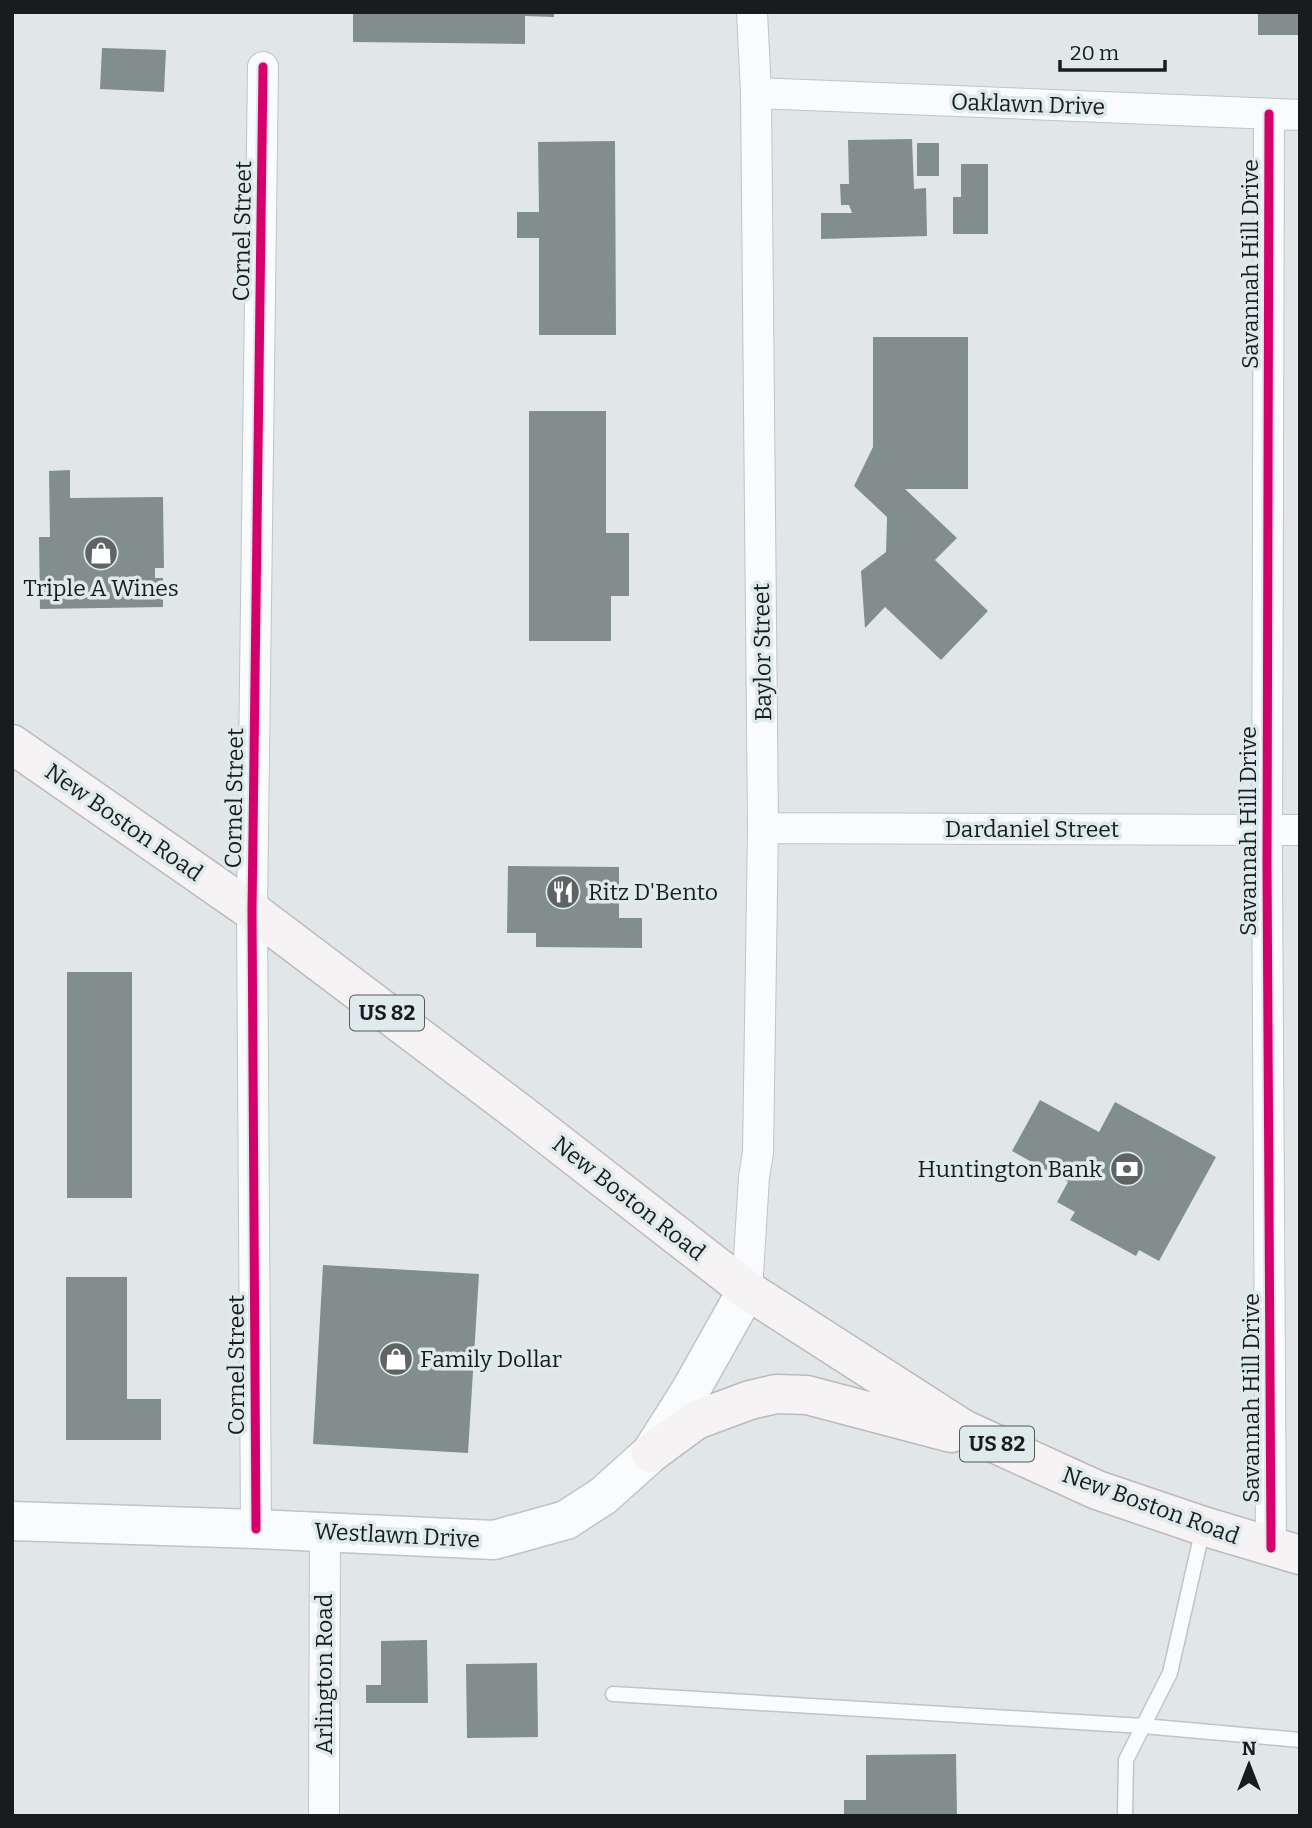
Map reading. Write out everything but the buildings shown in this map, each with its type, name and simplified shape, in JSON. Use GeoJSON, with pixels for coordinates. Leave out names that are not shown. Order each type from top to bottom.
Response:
{"type":"FeatureCollection","features":[{"type":"Feature","properties":{"kind":"main road","name":"New Boston Road"},"geometry":{"type":"LineString","coordinates":[[12,744],[252,911],[522,1115],[747,1290],[963,1429],[1097,1490],[1285,1551]]}},
{"type":"Feature","properties":{"kind":"main road","name":"Westlawn Drive"},"geometry":{"type":"LineString","coordinates":[[12,1521],[256,1528],[494,1540],[566,1520],[603,1496],[651,1453],[689,1393],[747,1290]]}},
{"type":"Feature","properties":{"kind":"main road"},"geometry":{"type":"LineString","coordinates":[[651,1453],[696,1420],[750,1400],[776,1394],[807,1395],[997,1444]]}},
{"type":"Feature","properties":{"kind":"street","name":"Baylor Street"},"geometry":{"type":"LineString","coordinates":[[747,1290],[758,1152],[763,828],[757,93],[752,12]]}},
{"type":"Feature","properties":{"kind":"street","name":"Cornel Street"},"geometry":{"type":"LineString","coordinates":[[256,1528],[252,911],[263,67]]}},
{"type":"Feature","properties":{"kind":"street","name":"Oaklawn Drive"},"geometry":{"type":"LineString","coordinates":[[757,93],[1300,115]]}},
{"type":"Feature","properties":{"kind":"street","name":"Savannah Hill Drive"},"geometry":{"type":"LineString","coordinates":[[1269,114],[1267,830],[1285,1551]]}},
{"type":"Feature","properties":{"kind":"street","name":"Dardaniel Street"},"geometry":{"type":"LineString","coordinates":[[763,828],[1300,830]]}},
{"type":"Feature","properties":{"kind":"street","name":"Arlington Road"},"geometry":{"type":"LineString","coordinates":[[324,1816],[325,1532]]}},
{"type":"Feature","properties":{"kind":"lane"},"geometry":{"type":"LineString","coordinates":[[1125,1816],[1126,1760],[1170,1673],[1203,1526]]}},
{"type":"Feature","properties":{"kind":"lane"},"geometry":{"type":"LineString","coordinates":[[613,1694],[1143,1726],[1300,1740]]}},
{"type":"Feature","properties":{"kind":"cycle path"},"geometry":{"type":"LineString","coordinates":[[256,1529],[252,911],[263,67]]}},
{"type":"Feature","properties":{"kind":"cycle path"},"geometry":{"type":"LineString","coordinates":[[1269,114],[1267,865],[1271,1548]]}},
{"type":"Feature","properties":{"kind":"place","name":"Triple A Wines"},"geometry":{"type":"Point","coordinates":[101,553]}},
{"type":"Feature","properties":{"kind":"place","name":"Ritz D'Bento"},"geometry":{"type":"Point","coordinates":[563,892]}},
{"type":"Feature","properties":{"kind":"place","name":"Huntington Bank"},"geometry":{"type":"Point","coordinates":[1127,1169]}},
{"type":"Feature","properties":{"kind":"place","name":"Family Dollar"},"geometry":{"type":"Point","coordinates":[396,1359]}}]}
